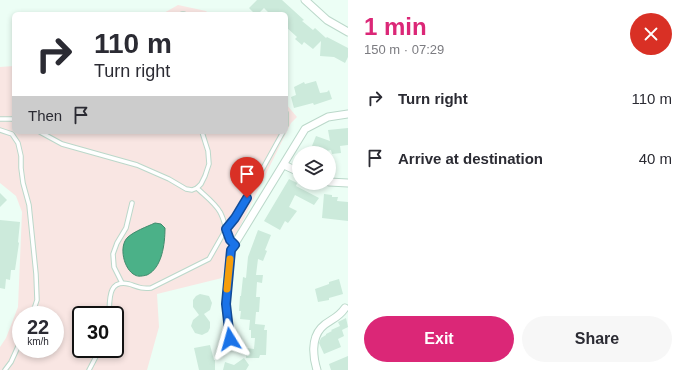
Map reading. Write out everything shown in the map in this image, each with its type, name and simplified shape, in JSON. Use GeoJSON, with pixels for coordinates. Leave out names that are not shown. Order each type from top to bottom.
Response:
{"type":"FeatureCollection","features":[{"type":"Feature","properties":{"kind":"street"},"geometry":{"type":"LineString","coordinates":[[305,0],[327,20],[348,32]]}},
{"type":"Feature","properties":{"kind":"street"},"geometry":{"type":"LineString","coordinates":[[230,339],[226,304],[231,250],[305,130],[328,117],[348,114]]}},
{"type":"Feature","properties":{"kind":"street"},"geometry":{"type":"LineString","coordinates":[[284,165],[292,169]]}},
{"type":"Feature","properties":{"kind":"street"},"geometry":{"type":"LineString","coordinates":[[336,182],[348,183]]}},
{"type":"Feature","properties":{"kind":"street"},"geometry":{"type":"LineString","coordinates":[[317,370],[314,360],[314,350],[320,328],[335,319],[345,308]]}},
{"type":"Feature","properties":{"kind":"lane"},"geometry":{"type":"LineString","coordinates":[[0,119],[12,119]]}},
{"type":"Feature","properties":{"kind":"lane"},"geometry":{"type":"LineString","coordinates":[[0,130],[12,134],[18,143],[21,156],[23,183],[29,205],[36,274],[37,300],[35,306]]}},
{"type":"Feature","properties":{"kind":"lane"},"geometry":{"type":"LineString","coordinates":[[44,134],[62,144],[137,165],[169,178],[186,189],[192,190],[197,188],[205,176],[209,164],[208,151],[203,134]]}},
{"type":"Feature","properties":{"kind":"lane"},"geometry":{"type":"LineString","coordinates":[[110,306],[112,290],[115,285],[122,283],[140,289],[151,288],[209,259],[226,229],[241,208],[282,134]]}},
{"type":"Feature","properties":{"kind":"lane"},"geometry":{"type":"LineString","coordinates":[[197,188],[219,210],[225,222],[230,240],[235,245]]}},
{"type":"Feature","properties":{"kind":"lane"},"geometry":{"type":"LineString","coordinates":[[122,283],[114,267],[113,254],[117,243],[126,228],[132,203]]}},
{"type":"Feature","properties":{"kind":"lane"},"geometry":{"type":"LineString","coordinates":[[5,370],[13,358]]}},
{"type":"Feature","properties":{"kind":"lane"},"geometry":{"type":"LineString","coordinates":[[89,370],[95,358]]}},
{"type":"Feature","properties":{"kind":"shaded area"},"geometry":{"type":"Polygon","coordinates":[[[178,5],[207,12],[166,12],[178,5]]]}},
{"type":"Feature","properties":{"kind":"shaded area"},"geometry":{"type":"Polygon","coordinates":[[[12,66],[12,134],[286,134],[230,247],[222,278],[157,294],[159,327],[147,370],[0,370],[0,347],[6,338],[12,322],[12,358],[64,358],[64,306],[18,306],[22,212],[16,196],[0,183],[0,67],[12,66]]]}},
{"type":"Feature","properties":{"kind":"shaded area"},"geometry":{"type":"Polygon","coordinates":[[[288,106],[297,117],[291,123],[288,129],[288,106]]]}},
{"type":"Feature","properties":{"kind":"shaded area"},"geometry":{"type":"Polygon","coordinates":[[[155,223],[161,224],[165,228],[162,255],[152,272],[147,275],[136,276],[131,272],[125,263],[123,246],[128,237],[155,223]]]}},
{"type":"Feature","properties":{"kind":"building"},"geometry":{"type":"Polygon","coordinates":[[[257,0],[282,0],[313,30],[315,28],[326,38],[327,37],[348,48],[348,57],[345,63],[334,57],[320,56],[321,41],[313,49],[304,42],[302,45],[295,39],[297,37],[288,29],[288,12],[268,12],[264,8],[260,12],[253,12],[249,8],[257,0]]]}},
{"type":"Feature","properties":{"kind":"building"},"geometry":{"type":"Polygon","coordinates":[[[316,81],[320,93],[327,92],[329,90],[332,99],[314,105],[313,103],[294,108],[291,97],[296,95],[294,87],[304,82],[305,84],[316,81]]]}},
{"type":"Feature","properties":{"kind":"building"},"geometry":{"type":"Polygon","coordinates":[[[348,128],[348,145],[340,146],[341,153],[336,154],[336,146],[312,146],[316,136],[330,141],[328,130],[348,128]]]}},
{"type":"Feature","properties":{"kind":"building"},"geometry":{"type":"Polygon","coordinates":[[[289,179],[292,180],[292,190],[304,190],[319,198],[314,205],[295,195],[289,207],[297,211],[288,223],[285,221],[280,230],[264,221],[289,179]]]}},
{"type":"Feature","properties":{"kind":"building"},"geometry":{"type":"Polygon","coordinates":[[[0,193],[7,200],[0,207],[0,193]]]}},
{"type":"Feature","properties":{"kind":"building"},"geometry":{"type":"Polygon","coordinates":[[[324,194],[332,195],[332,197],[338,197],[337,201],[348,202],[348,221],[322,218],[324,194]]]}},
{"type":"Feature","properties":{"kind":"building"},"geometry":{"type":"Polygon","coordinates":[[[0,220],[20,222],[15,270],[11,270],[10,280],[6,279],[5,289],[0,288],[0,220]]]}},
{"type":"Feature","properties":{"kind":"building"},"geometry":{"type":"Polygon","coordinates":[[[258,230],[271,235],[265,250],[267,251],[263,261],[258,259],[256,275],[263,275],[262,283],[257,282],[256,297],[260,297],[259,312],[256,312],[255,324],[265,325],[264,330],[267,330],[266,355],[260,355],[259,358],[246,358],[246,348],[254,349],[255,338],[251,338],[251,330],[249,330],[250,320],[240,319],[240,296],[243,277],[246,278],[248,257],[258,230]]]}},
{"type":"Feature","properties":{"kind":"building"},"geometry":{"type":"Polygon","coordinates":[[[339,279],[343,294],[329,298],[329,300],[318,302],[315,289],[339,279]]]}},
{"type":"Feature","properties":{"kind":"building"},"geometry":{"type":"Polygon","coordinates":[[[200,294],[209,296],[212,303],[210,310],[204,314],[210,322],[210,328],[208,332],[202,335],[195,333],[191,326],[193,320],[199,315],[193,307],[193,300],[200,294]]]}},
{"type":"Feature","properties":{"kind":"building"},"geometry":{"type":"Polygon","coordinates":[[[346,318],[348,327],[342,330],[344,336],[338,339],[341,347],[324,354],[319,343],[321,338],[332,331],[331,330],[340,326],[338,322],[346,318]]]}},
{"type":"Feature","properties":{"kind":"building"},"geometry":{"type":"Polygon","coordinates":[[[210,345],[215,360],[215,370],[199,370],[194,348],[210,345]]]}},
{"type":"Feature","properties":{"kind":"building"},"geometry":{"type":"Polygon","coordinates":[[[348,356],[348,370],[331,370],[329,364],[348,356]]]}},
{"type":"Feature","properties":{"kind":"building"},"geometry":{"type":"Polygon","coordinates":[[[244,358],[249,365],[246,370],[223,370],[225,362],[234,365],[244,358]]]}},
{"type":"Feature","properties":{"kind":"slow traffic"},"geometry":{"type":"LineString","coordinates":[[227,289],[230,259]]}},
{"type":"Feature","properties":{"kind":"route"},"geometry":{"type":"LineString","coordinates":[[230,339],[226,304],[231,250],[235,245],[230,240],[226,229],[235,218],[247,198]]}}]}
